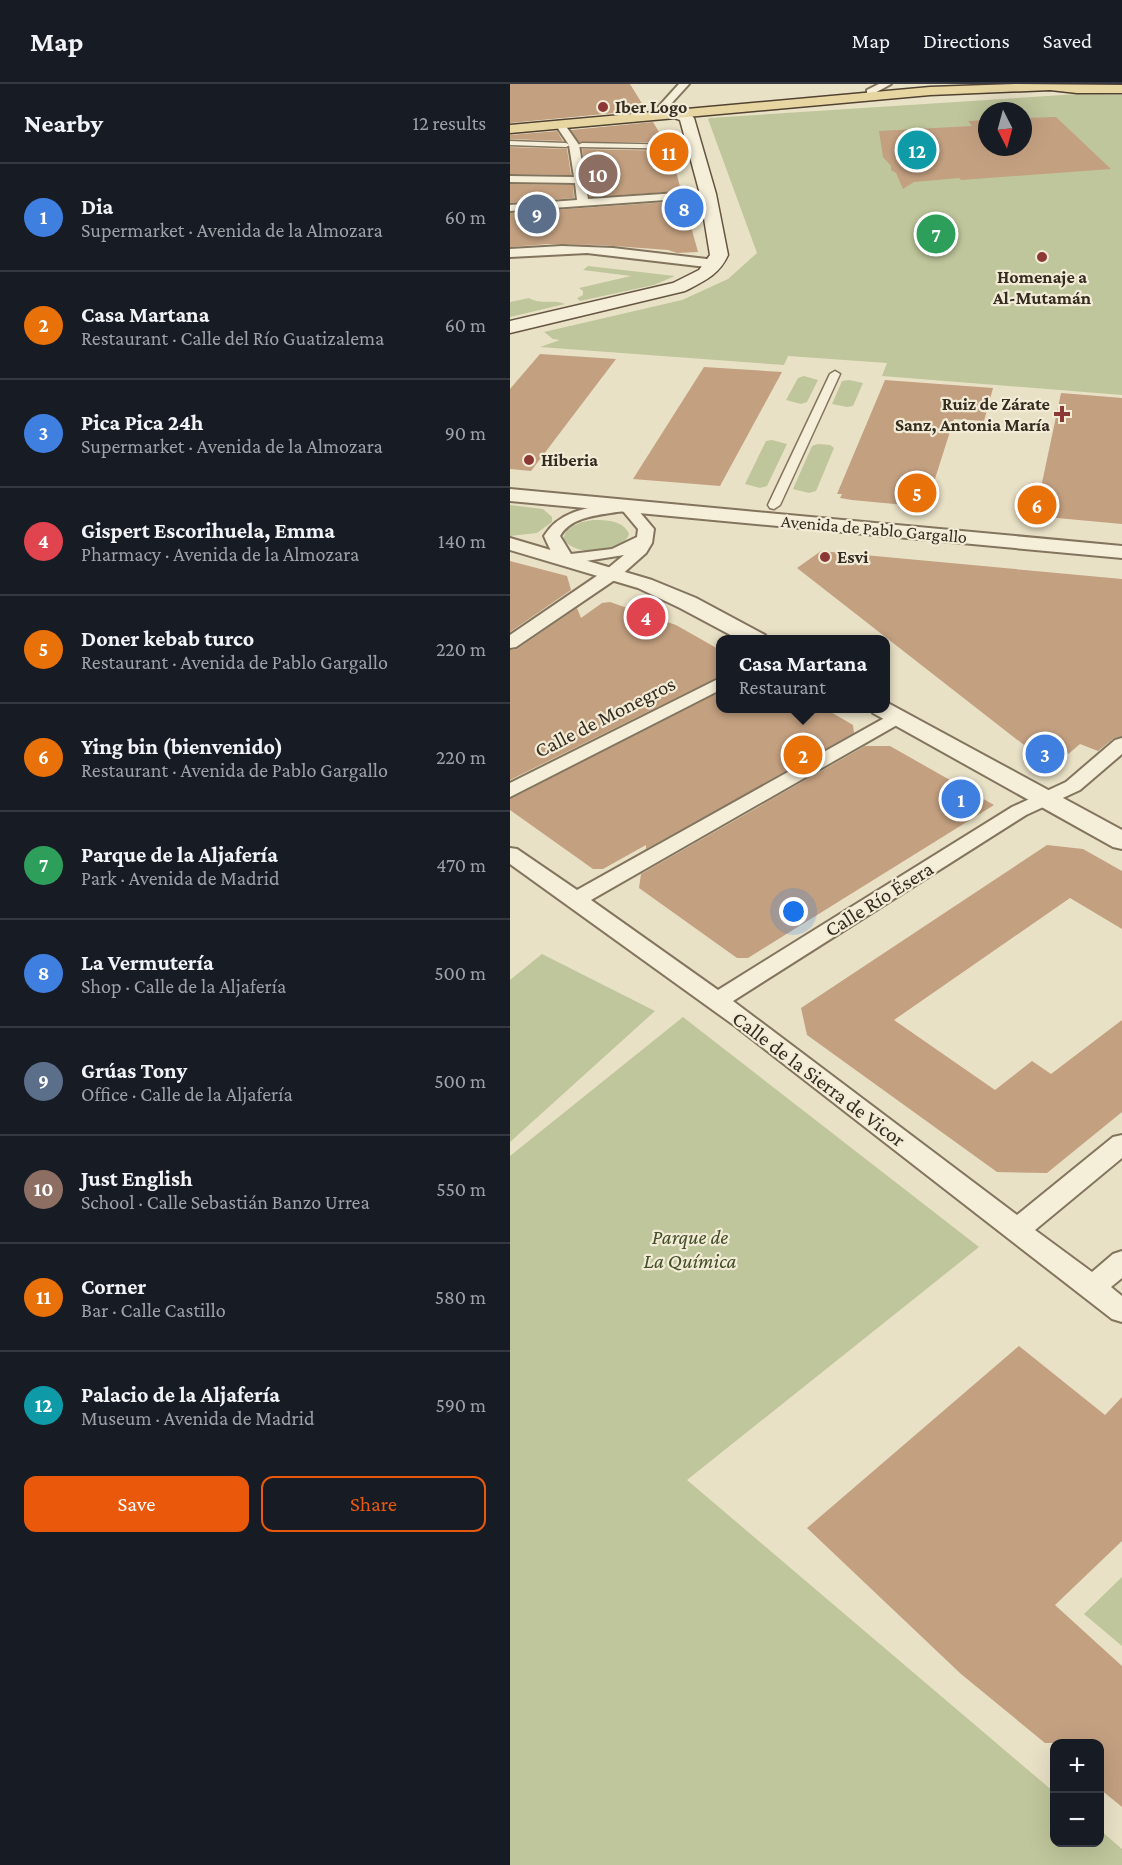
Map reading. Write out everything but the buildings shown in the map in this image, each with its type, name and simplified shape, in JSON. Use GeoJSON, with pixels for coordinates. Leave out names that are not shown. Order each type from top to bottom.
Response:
{"type":"FeatureCollection","features":[{"type":"Feature","properties":{"kind":"main road"},"geometry":{"type":"LineString","coordinates":[[510,122],[870,92],[938,84]]}},
{"type":"Feature","properties":{"kind":"main road"},"geometry":{"type":"LineString","coordinates":[[1030,84],[1046,87]]}},
{"type":"Feature","properties":{"kind":"main road"},"geometry":{"type":"LineString","coordinates":[[510,129],[940,91],[1046,87],[1120,89]]}},
{"type":"Feature","properties":{"kind":"main road"},"geometry":{"type":"LineString","coordinates":[[510,327],[673,289],[697,279],[716,264],[718,250],[708,194],[687,118],[682,114],[664,110]]}},
{"type":"Feature","properties":{"kind":"street"},"geometry":{"type":"LineString","coordinates":[[664,110],[684,84]]}},
{"type":"Feature","properties":{"kind":"street"},"geometry":{"type":"LineString","coordinates":[[870,92],[885,84]]}},
{"type":"Feature","properties":{"kind":"street"},"geometry":{"type":"LineString","coordinates":[[560,124],[574,145],[583,203]]}},
{"type":"Feature","properties":{"kind":"street"},"geometry":{"type":"LineString","coordinates":[[510,143],[566,145]]}},
{"type":"Feature","properties":{"kind":"street"},"geometry":{"type":"LineString","coordinates":[[582,145],[694,147]]}},
{"type":"Feature","properties":{"kind":"street"},"geometry":{"type":"LineString","coordinates":[[510,179],[579,180]]}},
{"type":"Feature","properties":{"kind":"street"},"geometry":{"type":"LineString","coordinates":[[510,208],[708,194]]}},
{"type":"Feature","properties":{"kind":"street"},"geometry":{"type":"LineString","coordinates":[[510,253],[552,248],[590,249],[716,264]]}},
{"type":"Feature","properties":{"kind":"street"},"geometry":{"type":"LineString","coordinates":[[774,505],[835,374]]}},
{"type":"Feature","properties":{"kind":"street","name":"Avenida de Pablo Gargallo"},"geometry":{"type":"LineString","coordinates":[[510,495],[1122,552]]}},
{"type":"Feature","properties":{"kind":"street"},"geometry":{"type":"LineString","coordinates":[[510,643],[613,573],[636,554],[645,539],[645,525],[627,506],[572,518],[558,526],[552,536],[553,541],[567,559]]}},
{"type":"Feature","properties":{"kind":"street"},"geometry":{"type":"LineString","coordinates":[[567,559],[616,553],[645,539]]}},
{"type":"Feature","properties":{"kind":"street"},"geometry":{"type":"LineString","coordinates":[[510,544],[613,573],[687,603],[749,635]]}},
{"type":"Feature","properties":{"kind":"street","name":"Calle de Monegros"},"geometry":{"type":"LineString","coordinates":[[510,791],[716,685]]}},
{"type":"Feature","properties":{"kind":"street"},"geometry":{"type":"LineString","coordinates":[[577,899],[889,713],[1122,841]]}},
{"type":"Feature","properties":{"kind":"street","name":"Calle Río Ésera"},"geometry":{"type":"LineString","coordinates":[[717,1001],[1009,817],[1044,798],[1073,786],[1122,744]]}},
{"type":"Feature","properties":{"kind":"street","name":"Calle de la Sierra de Vicor"},"geometry":{"type":"LineString","coordinates":[[510,854],[577,899],[717,1001],[1122,1311]]}},
{"type":"Feature","properties":{"kind":"street"},"geometry":{"type":"LineString","coordinates":[[1017,1230],[1122,1144]]}},
{"type":"Feature","properties":{"kind":"street"},"geometry":{"type":"LineString","coordinates":[[1092,1288],[1122,1262]]}},
{"type":"Feature","properties":{"kind":"green space"},"geometry":{"type":"Polygon","coordinates":[[[1078,94],[1122,95],[1122,395],[882,376],[887,363],[788,356],[784,365],[540,347],[560,340],[553,339],[544,332],[682,300],[728,279],[757,253],[708,119],[1078,94]]]}},
{"type":"Feature","properties":{"kind":"green space"},"geometry":{"type":"Polygon","coordinates":[[[588,266],[675,276],[654,285],[580,301],[577,298],[583,295],[583,291],[579,288],[631,276],[583,270],[588,266]]]}},
{"type":"Feature","properties":{"kind":"green space"},"geometry":{"type":"Polygon","coordinates":[[[529,298],[565,304],[510,317],[510,302],[529,298]]]}},
{"type":"Feature","properties":{"kind":"green space"},"geometry":{"type":"Polygon","coordinates":[[[804,376],[818,380],[807,402],[801,404],[786,400],[798,378],[804,376]]]}},
{"type":"Feature","properties":{"kind":"green space"},"geometry":{"type":"Polygon","coordinates":[[[842,381],[863,383],[853,406],[832,404],[842,381]]]}},
{"type":"Feature","properties":{"kind":"green space"},"geometry":{"type":"Polygon","coordinates":[[[772,440],[787,444],[767,486],[760,488],[745,484],[766,441],[772,440]]]}},
{"type":"Feature","properties":{"kind":"green space"},"geometry":{"type":"Polygon","coordinates":[[[830,445],[834,448],[816,491],[809,493],[793,489],[812,446],[830,445]]]}},
{"type":"Feature","properties":{"kind":"green space"},"geometry":{"type":"Polygon","coordinates":[[[510,505],[543,509],[552,517],[552,522],[537,533],[510,536],[510,505]]]}},
{"type":"Feature","properties":{"kind":"green space"},"geometry":{"type":"Polygon","coordinates":[[[593,520],[618,523],[629,534],[617,547],[598,552],[578,549],[563,539],[567,529],[593,520]]]}},
{"type":"Feature","properties":{"kind":"green space"},"geometry":{"type":"Polygon","coordinates":[[[542,954],[655,1011],[510,1142],[510,980],[542,954]]]}},
{"type":"Feature","properties":{"kind":"green space","name":"Parque de La Química"},"geometry":{"type":"Polygon","coordinates":[[[683,1017],[979,1247],[687,1480],[1050,1789],[1050,1847],[1104,1847],[1104,1833],[1122,1849],[1122,1865],[510,1865],[510,1156],[683,1017]]]}},
{"type":"Feature","properties":{"kind":"green space"},"geometry":{"type":"Polygon","coordinates":[[[1122,1577],[1122,1646],[1084,1614],[1122,1577]]]}},
{"type":"Feature","properties":{"kind":"place","name":"Iber Logo"},"geometry":{"type":"Point","coordinates":[603,107]}},
{"type":"Feature","properties":{"kind":"place","name":"Palacio de la Aljafería"},"geometry":{"type":"Point","coordinates":[917,150]}},
{"type":"Feature","properties":{"kind":"place","name":"Corner"},"geometry":{"type":"Point","coordinates":[669,152]}},
{"type":"Feature","properties":{"kind":"place","name":"Just English"},"geometry":{"type":"Point","coordinates":[598,174]}},
{"type":"Feature","properties":{"kind":"place","name":"La Vermutería"},"geometry":{"type":"Point","coordinates":[684,208]}},
{"type":"Feature","properties":{"kind":"place","name":"Grúas Tony"},"geometry":{"type":"Point","coordinates":[537,214]}},
{"type":"Feature","properties":{"kind":"place","name":"Parque de la Aljafería"},"geometry":{"type":"Point","coordinates":[936,234]}},
{"type":"Feature","properties":{"kind":"place","name":"Homenaje a Al-Mutamán"},"geometry":{"type":"Point","coordinates":[1042,257]}},
{"type":"Feature","properties":{"kind":"place","name":"Ruiz de Zárate Sanz, Antonia María"},"geometry":{"type":"Point","coordinates":[1062,414]}},
{"type":"Feature","properties":{"kind":"place","name":"Hiberia"},"geometry":{"type":"Point","coordinates":[529,460]}},
{"type":"Feature","properties":{"kind":"place","name":"Doner kebab turco"},"geometry":{"type":"Point","coordinates":[917,493]}},
{"type":"Feature","properties":{"kind":"place","name":"Ying bin (bienvenido)"},"geometry":{"type":"Point","coordinates":[1037,505]}},
{"type":"Feature","properties":{"kind":"place","name":"Esvi"},"geometry":{"type":"Point","coordinates":[825,557]}},
{"type":"Feature","properties":{"kind":"place","name":"Gispert Escorihuela, Emma"},"geometry":{"type":"Point","coordinates":[646,617]}},
{"type":"Feature","properties":{"kind":"place","name":"Pica Pica 24h"},"geometry":{"type":"Point","coordinates":[1045,754]}},
{"type":"Feature","properties":{"kind":"place","name":"Casa Martana"},"geometry":{"type":"Point","coordinates":[803,755]}},
{"type":"Feature","properties":{"kind":"place","name":"Dia"},"geometry":{"type":"Point","coordinates":[961,799]}}]}
